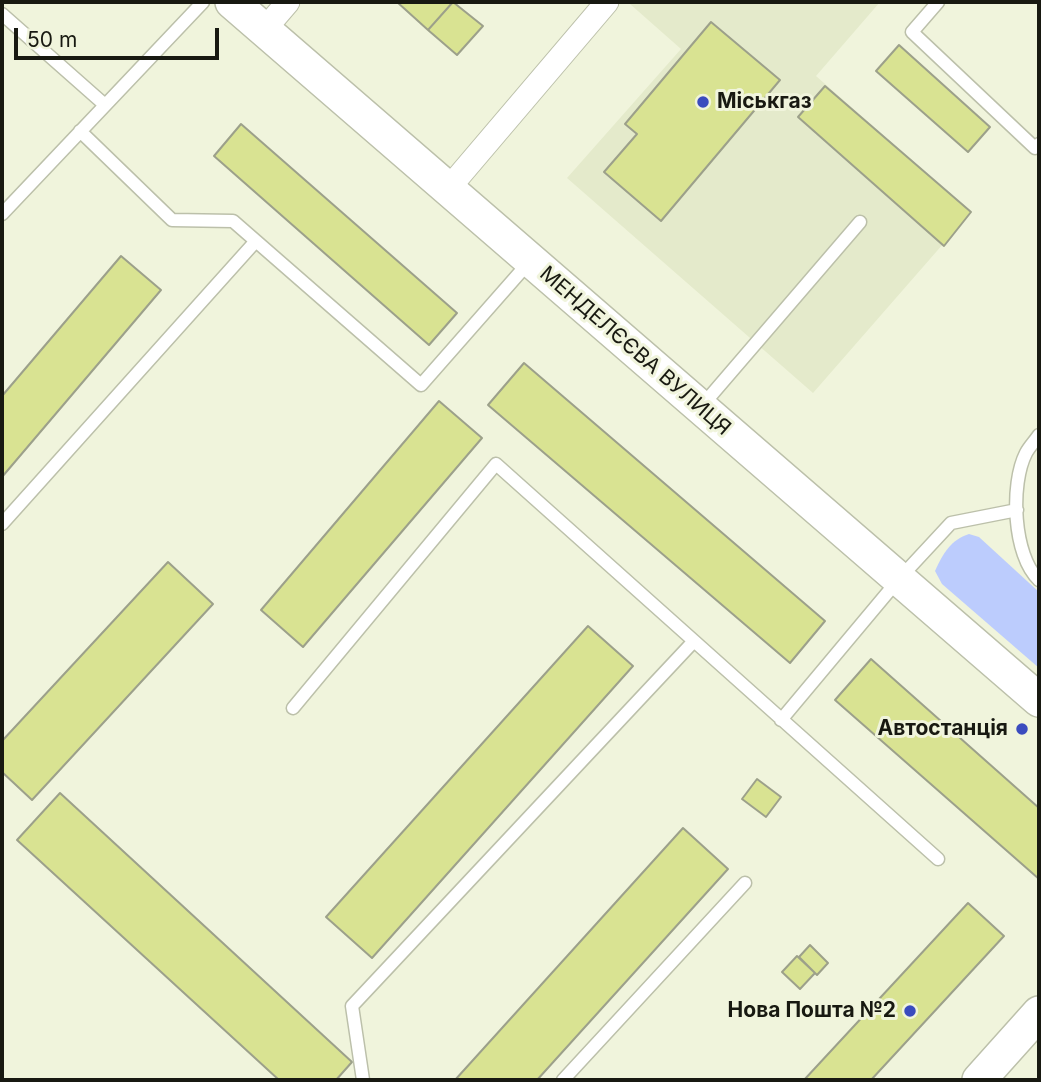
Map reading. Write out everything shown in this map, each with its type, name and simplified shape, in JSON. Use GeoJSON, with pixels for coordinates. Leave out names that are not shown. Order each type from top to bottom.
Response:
{"type":"FeatureCollection","features":[{"type":"Feature","properties":{"kind":"street","name":"МЕНДЕЛЄЄВА ВУЛИЦЯ"},"geometry":{"type":"LineString","coordinates":[[232,2],[1039,700]]}},
{"type":"Feature","properties":{"kind":"street"},"geometry":{"type":"LineString","coordinates":[[264,30],[288,2]]}},
{"type":"Feature","properties":{"kind":"street"},"geometry":{"type":"LineString","coordinates":[[449,189],[607,2]]}},
{"type":"Feature","properties":{"kind":"street"},"geometry":{"type":"LineString","coordinates":[[979,1080],[1039,1013]]}},
{"type":"Feature","properties":{"kind":"lane"},"geometry":{"type":"LineString","coordinates":[[2,214],[203,2]]}},
{"type":"Feature","properties":{"kind":"lane"},"geometry":{"type":"LineString","coordinates":[[938,2],[912,32],[1035,148],[1039,144]]}},
{"type":"Feature","properties":{"kind":"lane"},"geometry":{"type":"LineString","coordinates":[[2,14],[105,105]]}},
{"type":"Feature","properties":{"kind":"lane"},"geometry":{"type":"LineString","coordinates":[[80,131],[172,220],[233,221],[421,386],[530,260]]}},
{"type":"Feature","properties":{"kind":"lane"},"geometry":{"type":"LineString","coordinates":[[701,408],[860,222]]}},
{"type":"Feature","properties":{"kind":"lane"},"geometry":{"type":"LineString","coordinates":[[2,524],[255,242]]}},
{"type":"Feature","properties":{"kind":"lane"},"geometry":{"type":"LineString","coordinates":[[1039,435],[1026,454],[1016,494],[1020,548],[1039,580]]}},
{"type":"Feature","properties":{"kind":"lane"},"geometry":{"type":"LineString","coordinates":[[293,708],[496,464],[937,859]]}},
{"type":"Feature","properties":{"kind":"lane"},"geometry":{"type":"LineString","coordinates":[[781,720],[899,579],[951,523],[1017,510]]}},
{"type":"Feature","properties":{"kind":"lane"},"geometry":{"type":"LineString","coordinates":[[363,1080],[352,1006],[694,641]]}},
{"type":"Feature","properties":{"kind":"lane"},"geometry":{"type":"LineString","coordinates":[[563,1080],[745,883]]}},
{"type":"Feature","properties":{"kind":"shaded area"},"geometry":{"type":"Polygon","coordinates":[[[880,2],[816,76],[971,212],[813,393],[567,178],[681,49],[630,4],[880,2]]]}},
{"type":"Feature","properties":{"kind":"shaded area"},"geometry":{"type":"Polygon","coordinates":[[[969,534],[979,537],[1039,592],[1039,668],[942,584],[935,571],[948,548],[969,534]]]}},
{"type":"Feature","properties":{"kind":"building"},"geometry":{"type":"Polygon","coordinates":[[[397,2],[453,2],[428,30],[397,2]]]}},
{"type":"Feature","properties":{"kind":"building"},"geometry":{"type":"Polygon","coordinates":[[[453,2],[483,26],[457,55],[428,30],[453,2]]]}},
{"type":"Feature","properties":{"kind":"building","name":"Міськгаз"},"geometry":{"type":"Polygon","coordinates":[[[711,22],[780,80],[661,221],[604,172],[637,134],[625,124],[711,22]]]}},
{"type":"Feature","properties":{"kind":"building"},"geometry":{"type":"Polygon","coordinates":[[[899,45],[990,127],[968,152],[876,71],[899,45]]]}},
{"type":"Feature","properties":{"kind":"building"},"geometry":{"type":"Polygon","coordinates":[[[825,86],[971,212],[944,246],[798,117],[825,86]]]}},
{"type":"Feature","properties":{"kind":"building"},"geometry":{"type":"Polygon","coordinates":[[[241,124],[457,313],[429,345],[214,156],[241,124]]]}},
{"type":"Feature","properties":{"kind":"building"},"geometry":{"type":"Polygon","coordinates":[[[121,256],[161,290],[2,477],[2,396],[121,256]]]}},
{"type":"Feature","properties":{"kind":"building"},"geometry":{"type":"Polygon","coordinates":[[[524,363],[825,621],[790,663],[488,405],[524,363]]]}},
{"type":"Feature","properties":{"kind":"building"},"geometry":{"type":"Polygon","coordinates":[[[439,401],[482,438],[303,647],[261,610],[439,401]]]}},
{"type":"Feature","properties":{"kind":"building"},"geometry":{"type":"Polygon","coordinates":[[[168,562],[213,604],[32,800],[2,772],[2,741],[168,562]]]}},
{"type":"Feature","properties":{"kind":"building"},"geometry":{"type":"Polygon","coordinates":[[[588,626],[633,666],[372,958],[326,917],[588,626]]]}},
{"type":"Feature","properties":{"kind":"building"},"geometry":{"type":"Polygon","coordinates":[[[871,659],[1039,808],[1039,879],[835,700],[871,659]]]}},
{"type":"Feature","properties":{"kind":"building"},"geometry":{"type":"Polygon","coordinates":[[[757,779],[781,797],[766,817],[742,799],[757,779]]]}},
{"type":"Feature","properties":{"kind":"building"},"geometry":{"type":"Polygon","coordinates":[[[60,793],[352,1062],[336,1080],[279,1080],[17,840],[60,793]]]}},
{"type":"Feature","properties":{"kind":"building"},"geometry":{"type":"Polygon","coordinates":[[[683,828],[728,869],[537,1080],[455,1080],[683,828]]]}},
{"type":"Feature","properties":{"kind":"building"},"geometry":{"type":"Polygon","coordinates":[[[968,903],[1004,936],[871,1080],[804,1080],[968,903]]]}},
{"type":"Feature","properties":{"kind":"building"},"geometry":{"type":"Polygon","coordinates":[[[810,945],[828,963],[817,975],[799,957],[810,945]]]}},
{"type":"Feature","properties":{"kind":"building"},"geometry":{"type":"Polygon","coordinates":[[[797,956],[815,973],[800,989],[782,972],[797,956]]]}},
{"type":"Feature","properties":{"kind":"place","name":"Міськгаз"},"geometry":{"type":"Point","coordinates":[703,102]}},
{"type":"Feature","properties":{"kind":"place","name":"Автостанція"},"geometry":{"type":"Point","coordinates":[1022,729]}},
{"type":"Feature","properties":{"kind":"place","name":"Нова Пошта №2"},"geometry":{"type":"Point","coordinates":[910,1011]}}]}
